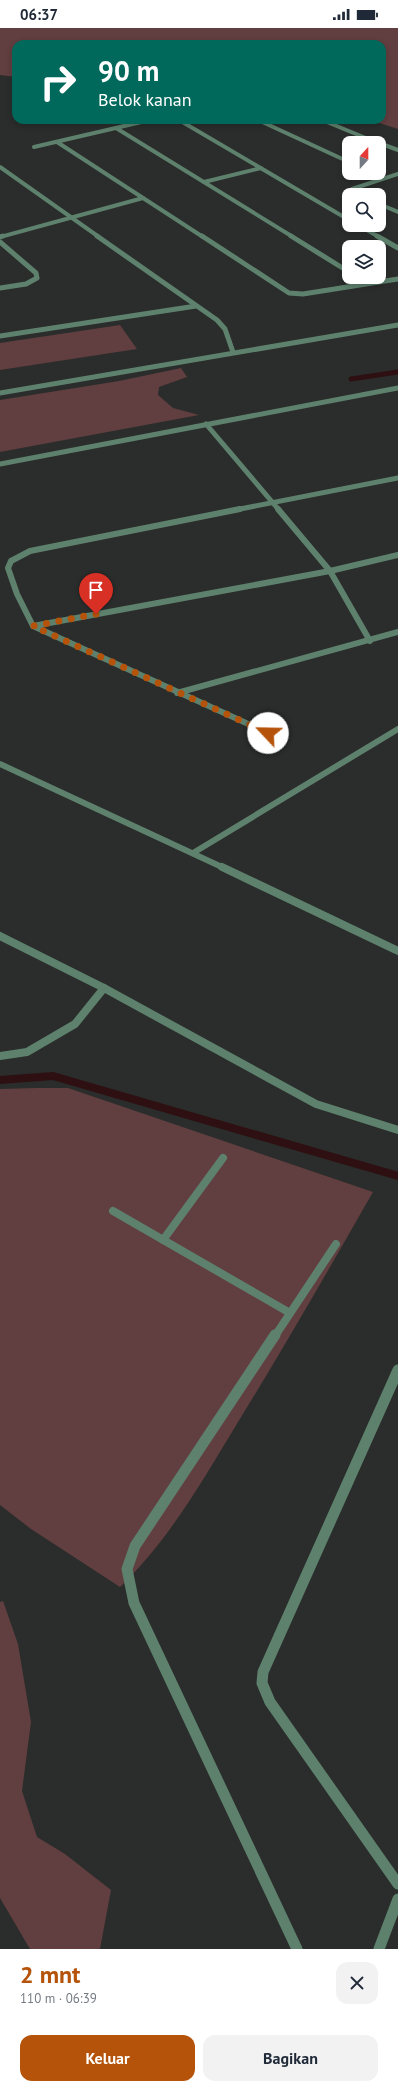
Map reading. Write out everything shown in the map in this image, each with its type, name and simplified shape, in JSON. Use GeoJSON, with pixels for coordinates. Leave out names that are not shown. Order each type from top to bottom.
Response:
{"type":"FeatureCollection","features":[{"type":"Feature","properties":{"kind":"street"},"geometry":{"type":"LineString","coordinates":[[34,147],[133,124]]}},
{"type":"Feature","properties":{"kind":"street"},"geometry":{"type":"LineString","coordinates":[[186,124],[342,216]]}},
{"type":"Feature","properties":{"kind":"street"},"geometry":{"type":"LineString","coordinates":[[267,124],[342,159]]}},
{"type":"Feature","properties":{"kind":"street"},"geometry":{"type":"LineString","coordinates":[[332,124],[362,136]]}},
{"type":"Feature","properties":{"kind":"street"},"geometry":{"type":"LineString","coordinates":[[116,128],[342,268]]}},
{"type":"Feature","properties":{"kind":"street"},"geometry":{"type":"LineString","coordinates":[[57,142],[289,293],[303,294],[367,284]]}},
{"type":"Feature","properties":{"kind":"street"},"geometry":{"type":"LineString","coordinates":[[386,146],[398,150]]}},
{"type":"Feature","properties":{"kind":"street"},"geometry":{"type":"LineString","coordinates":[[0,168],[72,217],[196,306],[223,323],[228,331],[234,352]]}},
{"type":"Feature","properties":{"kind":"street"},"geometry":{"type":"LineString","coordinates":[[204,182],[261,168]]}},
{"type":"Feature","properties":{"kind":"street"},"geometry":{"type":"LineString","coordinates":[[386,177],[398,174]]}},
{"type":"Feature","properties":{"kind":"street"},"geometry":{"type":"LineString","coordinates":[[355,188],[378,180]]}},
{"type":"Feature","properties":{"kind":"street"},"geometry":{"type":"LineString","coordinates":[[0,236],[143,198]]}},
{"type":"Feature","properties":{"kind":"street"},"geometry":{"type":"LineString","coordinates":[[386,207],[398,212]]}},
{"type":"Feature","properties":{"kind":"street"},"geometry":{"type":"LineString","coordinates":[[370,232],[398,248]]}},
{"type":"Feature","properties":{"kind":"street"},"geometry":{"type":"LineString","coordinates":[[0,242],[36,273],[37,278],[26,284],[0,288]]}},
{"type":"Feature","properties":{"kind":"street"},"geometry":{"type":"LineString","coordinates":[[386,280],[398,278]]}},
{"type":"Feature","properties":{"kind":"street"},"geometry":{"type":"LineString","coordinates":[[0,336],[196,306]]}},
{"type":"Feature","properties":{"kind":"street"},"geometry":{"type":"LineString","coordinates":[[0,393],[398,325]]}},
{"type":"Feature","properties":{"kind":"street"},"geometry":{"type":"LineString","coordinates":[[0,464],[398,388]]}},
{"type":"Feature","properties":{"kind":"street"},"geometry":{"type":"LineString","coordinates":[[206,424],[330,571],[370,641]]}},
{"type":"Feature","properties":{"kind":"street"},"geometry":{"type":"LineString","coordinates":[[268,733],[177,693],[33,626],[8,568],[11,561],[30,551],[398,478]]}},
{"type":"Feature","properties":{"kind":"street"},"geometry":{"type":"LineString","coordinates":[[33,626],[330,571],[398,555]]}},
{"type":"Feature","properties":{"kind":"street"},"geometry":{"type":"LineString","coordinates":[[177,693],[370,641],[398,632]]}},
{"type":"Feature","properties":{"kind":"street"},"geometry":{"type":"LineString","coordinates":[[193,853],[398,729]]}},
{"type":"Feature","properties":{"kind":"street"},"geometry":{"type":"LineString","coordinates":[[0,764],[193,853],[398,951]]}},
{"type":"Feature","properties":{"kind":"street"},"geometry":{"type":"LineString","coordinates":[[0,936],[104,988],[316,1104],[398,1130]]}},
{"type":"Feature","properties":{"kind":"street"},"geometry":{"type":"LineString","coordinates":[[0,1056],[27,1052],[75,1024],[104,988]]}},
{"type":"Feature","properties":{"kind":"street"},"geometry":{"type":"LineString","coordinates":[[163,1240],[223,1158]]}},
{"type":"Feature","properties":{"kind":"street"},"geometry":{"type":"LineString","coordinates":[[113,1211],[290,1313]]}},
{"type":"Feature","properties":{"kind":"street"},"geometry":{"type":"LineString","coordinates":[[297,1949],[134,1603],[127,1569],[135,1546],[336,1244]]}},
{"type":"Feature","properties":{"kind":"street"},"geometry":{"type":"LineString","coordinates":[[398,1370],[263,1672],[262,1683],[270,1702],[398,1884]]}},
{"type":"Feature","properties":{"kind":"street"},"geometry":{"type":"LineString","coordinates":[[379,1949],[398,1899]]}},
{"type":"Feature","properties":{"kind":"shaded area"},"geometry":{"type":"Polygon","coordinates":[[[0,28],[398,28],[398,129],[382,124],[386,124],[386,40],[12,40],[12,76],[0,75],[0,28]]]}},
{"type":"Feature","properties":{"kind":"shaded area"},"geometry":{"type":"Polygon","coordinates":[[[120,325],[137,349],[0,370],[0,343],[120,325]]]}},
{"type":"Feature","properties":{"kind":"shaded area"},"geometry":{"type":"Polygon","coordinates":[[[181,368],[187,377],[159,387],[158,395],[173,408],[199,415],[0,452],[0,400],[119,381],[181,368]]]}},
{"type":"Feature","properties":{"kind":"shaded area"},"geometry":{"type":"Polygon","coordinates":[[[68,1088],[373,1192],[290,1336],[184,1509],[154,1550],[120,1587],[31,1529],[0,1505],[0,1089],[68,1088]]]}},
{"type":"Feature","properties":{"kind":"shaded area"},"geometry":{"type":"Polygon","coordinates":[[[3,1601],[18,1644],[31,1722],[22,1791],[37,1837],[65,1854],[111,1890],[100,1949],[30,1949],[0,1898],[0,1602],[3,1601]]]}},
{"type":"Feature","properties":{"kind":"waterway"},"geometry":{"type":"LineString","coordinates":[[351,379],[398,372]]}},
{"type":"Feature","properties":{"kind":"waterway"},"geometry":{"type":"LineString","coordinates":[[0,1080],[53,1076],[398,1176]]}},
{"type":"Feature","properties":{"kind":"route"},"geometry":{"type":"LineString","coordinates":[[96,614],[33,626],[177,693],[268,733]]}}]}
